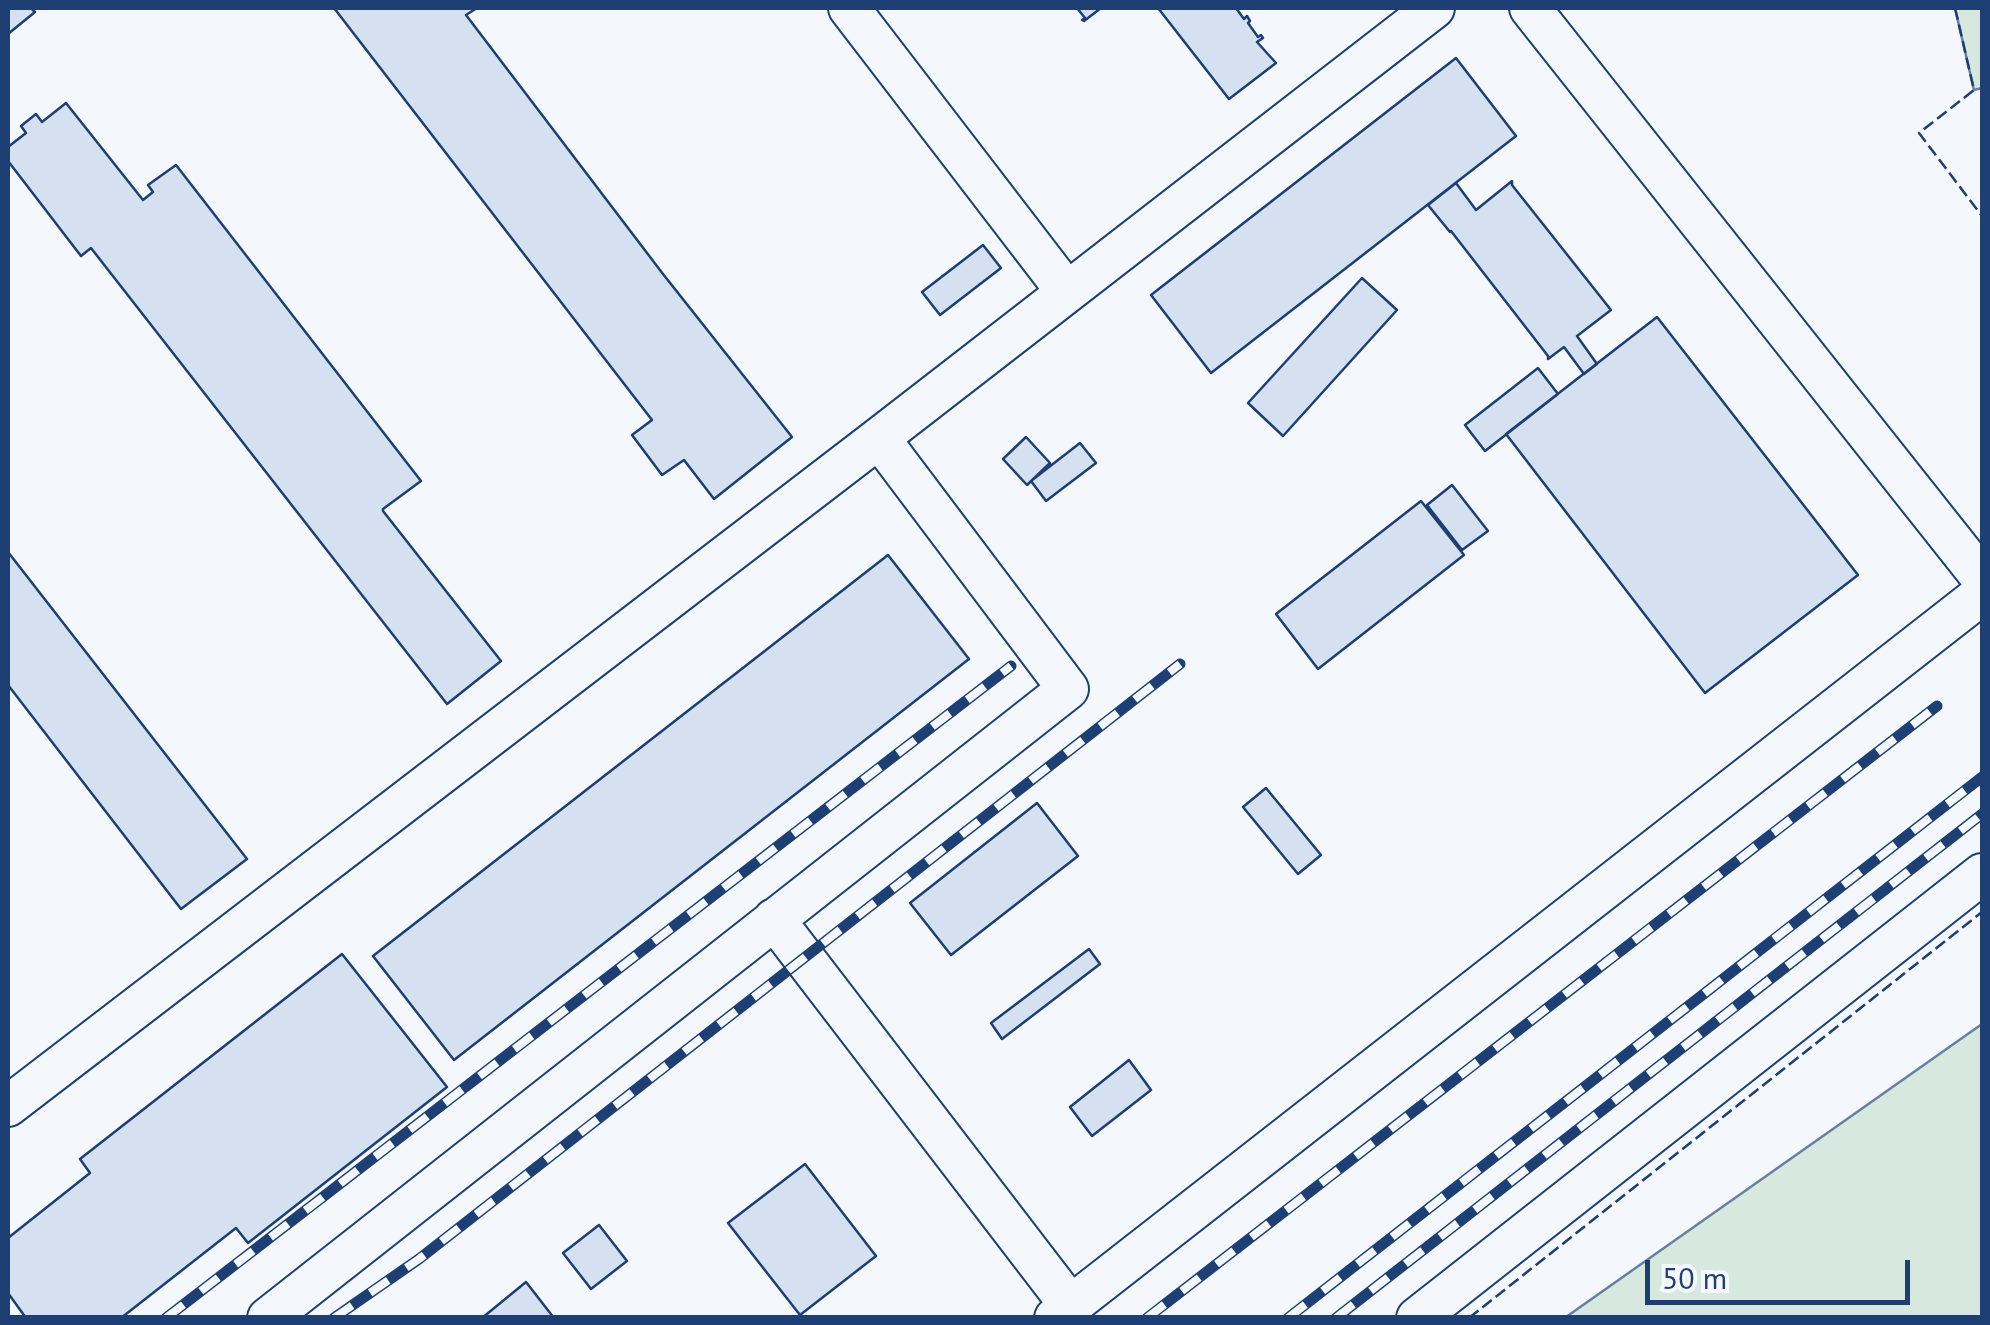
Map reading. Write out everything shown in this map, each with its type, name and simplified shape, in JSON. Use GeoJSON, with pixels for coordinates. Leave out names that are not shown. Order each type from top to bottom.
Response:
{"type":"FeatureCollection","features":[{"type":"Feature","properties":{"kind":"lane"},"geometry":{"type":"LineString","coordinates":[[849,8],[1067,292]]}},
{"type":"Feature","properties":{"kind":"lane"},"geometry":{"type":"LineString","coordinates":[[8,1106],[1434,8]]}},
{"type":"Feature","properties":{"kind":"lane"},"geometry":{"type":"LineString","coordinates":[[1530,8],[1982,578]]}},
{"type":"Feature","properties":{"kind":"lane"},"geometry":{"type":"LineString","coordinates":[[268,1318],[1068,689],[880,438]]}},
{"type":"Feature","properties":{"kind":"lane"},"geometry":{"type":"LineString","coordinates":[[774,919],[1062,1311],[1982,594]]}},
{"type":"Feature","properties":{"kind":"lane"},"geometry":{"type":"LineString","coordinates":[[1416,1318],[1982,874]]}},
{"type":"Feature","properties":{"kind":"shaded area"},"geometry":{"type":"Polygon","coordinates":[[[1955,8],[1982,8],[1982,88],[1974,90],[1955,8]]]}},
{"type":"Feature","properties":{"kind":"shaded area"},"geometry":{"type":"Polygon","coordinates":[[[1982,1024],[1982,1317],[1566,1317],[1982,1024]]]}},
{"type":"Feature","properties":{"kind":"building"},"geometry":{"type":"Polygon","coordinates":[[[8,8],[31,8],[35,12],[8,34],[8,8]]]}},
{"type":"Feature","properties":{"kind":"building"},"geometry":{"type":"Polygon","coordinates":[[[334,8],[477,8],[466,15],[792,437],[714,499],[684,460],[662,475],[632,435],[652,420],[334,8]]]}},
{"type":"Feature","properties":{"kind":"building"},"geometry":{"type":"Polygon","coordinates":[[[1077,8],[1101,8],[1084,21],[1077,8]]]}},
{"type":"Feature","properties":{"kind":"building"},"geometry":{"type":"Polygon","coordinates":[[[1158,8],[1236,8],[1244,19],[1247,16],[1258,37],[1261,35],[1263,38],[1257,42],[1276,63],[1229,99],[1158,8]]]}},
{"type":"Feature","properties":{"kind":"building"},"geometry":{"type":"Polygon","coordinates":[[[1456,58],[1516,136],[1211,373],[1151,295],[1456,58]]]}},
{"type":"Feature","properties":{"kind":"building"},"geometry":{"type":"Polygon","coordinates":[[[66,103],[143,200],[153,192],[148,185],[176,165],[421,481],[383,511],[501,661],[447,704],[91,248],[81,256],[8,161],[8,147],[26,133],[21,126],[36,114],[42,122],[66,103]]]}},
{"type":"Feature","properties":{"kind":"building"},"geometry":{"type":"Polygon","coordinates":[[[1512,181],[1611,310],[1577,336],[1597,364],[1584,374],[1564,347],[1548,359],[1428,205],[1456,183],[1476,210],[1512,181]]]}},
{"type":"Feature","properties":{"kind":"building"},"geometry":{"type":"Polygon","coordinates":[[[983,245],[1001,268],[940,315],[922,292],[983,245]]]}},
{"type":"Feature","properties":{"kind":"building"},"geometry":{"type":"Polygon","coordinates":[[[1362,278],[1397,310],[1283,436],[1248,403],[1362,278]]]}},
{"type":"Feature","properties":{"kind":"building"},"geometry":{"type":"Polygon","coordinates":[[[1657,317],[1858,575],[1705,693],[1506,434],[1657,317]]]}},
{"type":"Feature","properties":{"kind":"building"},"geometry":{"type":"Polygon","coordinates":[[[1538,368],[1558,394],[1485,451],[1465,425],[1538,368]]]}},
{"type":"Feature","properties":{"kind":"building"},"geometry":{"type":"Polygon","coordinates":[[[1026,437],[1050,463],[1027,485],[1003,459],[1026,437]]]}},
{"type":"Feature","properties":{"kind":"building"},"geometry":{"type":"Polygon","coordinates":[[[1080,443],[1096,463],[1046,501],[1031,481],[1080,443]]]}},
{"type":"Feature","properties":{"kind":"building"},"geometry":{"type":"Polygon","coordinates":[[[1452,485],[1488,531],[1462,550],[1427,505],[1452,485]]]}},
{"type":"Feature","properties":{"kind":"building"},"geometry":{"type":"Polygon","coordinates":[[[1421,501],[1464,555],[1318,669],[1276,614],[1421,501]]]}},
{"type":"Feature","properties":{"kind":"building"},"geometry":{"type":"Polygon","coordinates":[[[8,552],[247,859],[181,909],[8,685],[8,552]]]}},
{"type":"Feature","properties":{"kind":"building"},"geometry":{"type":"Polygon","coordinates":[[[888,555],[969,659],[454,1060],[373,956],[888,555]]]}},
{"type":"Feature","properties":{"kind":"building"},"geometry":{"type":"Polygon","coordinates":[[[1266,788],[1321,855],[1298,874],[1243,807],[1266,788]]]}},
{"type":"Feature","properties":{"kind":"building"},"geometry":{"type":"Polygon","coordinates":[[[1037,803],[1078,856],[951,955],[910,903],[1037,803]]]}},
{"type":"Feature","properties":{"kind":"building"},"geometry":{"type":"Polygon","coordinates":[[[1089,949],[1100,964],[1002,1039],[991,1023],[1089,949]]]}},
{"type":"Feature","properties":{"kind":"building"},"geometry":{"type":"Polygon","coordinates":[[[342,954],[447,1087],[248,1243],[236,1228],[121,1318],[26,1318],[8,1293],[8,1238],[90,1173],[80,1159],[342,954]]]}},
{"type":"Feature","properties":{"kind":"building"},"geometry":{"type":"Polygon","coordinates":[[[1129,1060],[1151,1090],[1092,1136],[1070,1107],[1129,1060]]]}},
{"type":"Feature","properties":{"kind":"building"},"geometry":{"type":"Polygon","coordinates":[[[805,1164],[876,1256],[800,1315],[728,1223],[805,1164]]]}},
{"type":"Feature","properties":{"kind":"building"},"geometry":{"type":"Polygon","coordinates":[[[599,1225],[627,1261],[591,1289],[563,1253],[599,1225]]]}},
{"type":"Feature","properties":{"kind":"building"},"geometry":{"type":"Polygon","coordinates":[[[526,1282],[554,1318],[482,1318],[526,1282]]]}},
{"type":"Feature","properties":{"kind":"railway"},"geometry":{"type":"LineString","coordinates":[[334,1318],[419,1259],[1180,664]]}},
{"type":"Feature","properties":{"kind":"railway"},"geometry":{"type":"LineString","coordinates":[[166,1318],[1011,666]]}},
{"type":"Feature","properties":{"kind":"railway"},"geometry":{"type":"LineString","coordinates":[[1147,1318],[1937,706]]}},
{"type":"Feature","properties":{"kind":"railway"},"geometry":{"type":"LineString","coordinates":[[1288,1318],[1982,777]]}},
{"type":"Feature","properties":{"kind":"railway"},"geometry":{"type":"LineString","coordinates":[[1336,1318],[1982,814]]}},
{"type":"Feature","properties":{"kind":"fence"},"geometry":{"type":"LineString","coordinates":[[1955,8],[1974,90],[1919,133],[1982,216]]}},
{"type":"Feature","properties":{"kind":"fence"},"geometry":{"type":"LineString","coordinates":[[1469,1318],[1982,912]]}}]}
